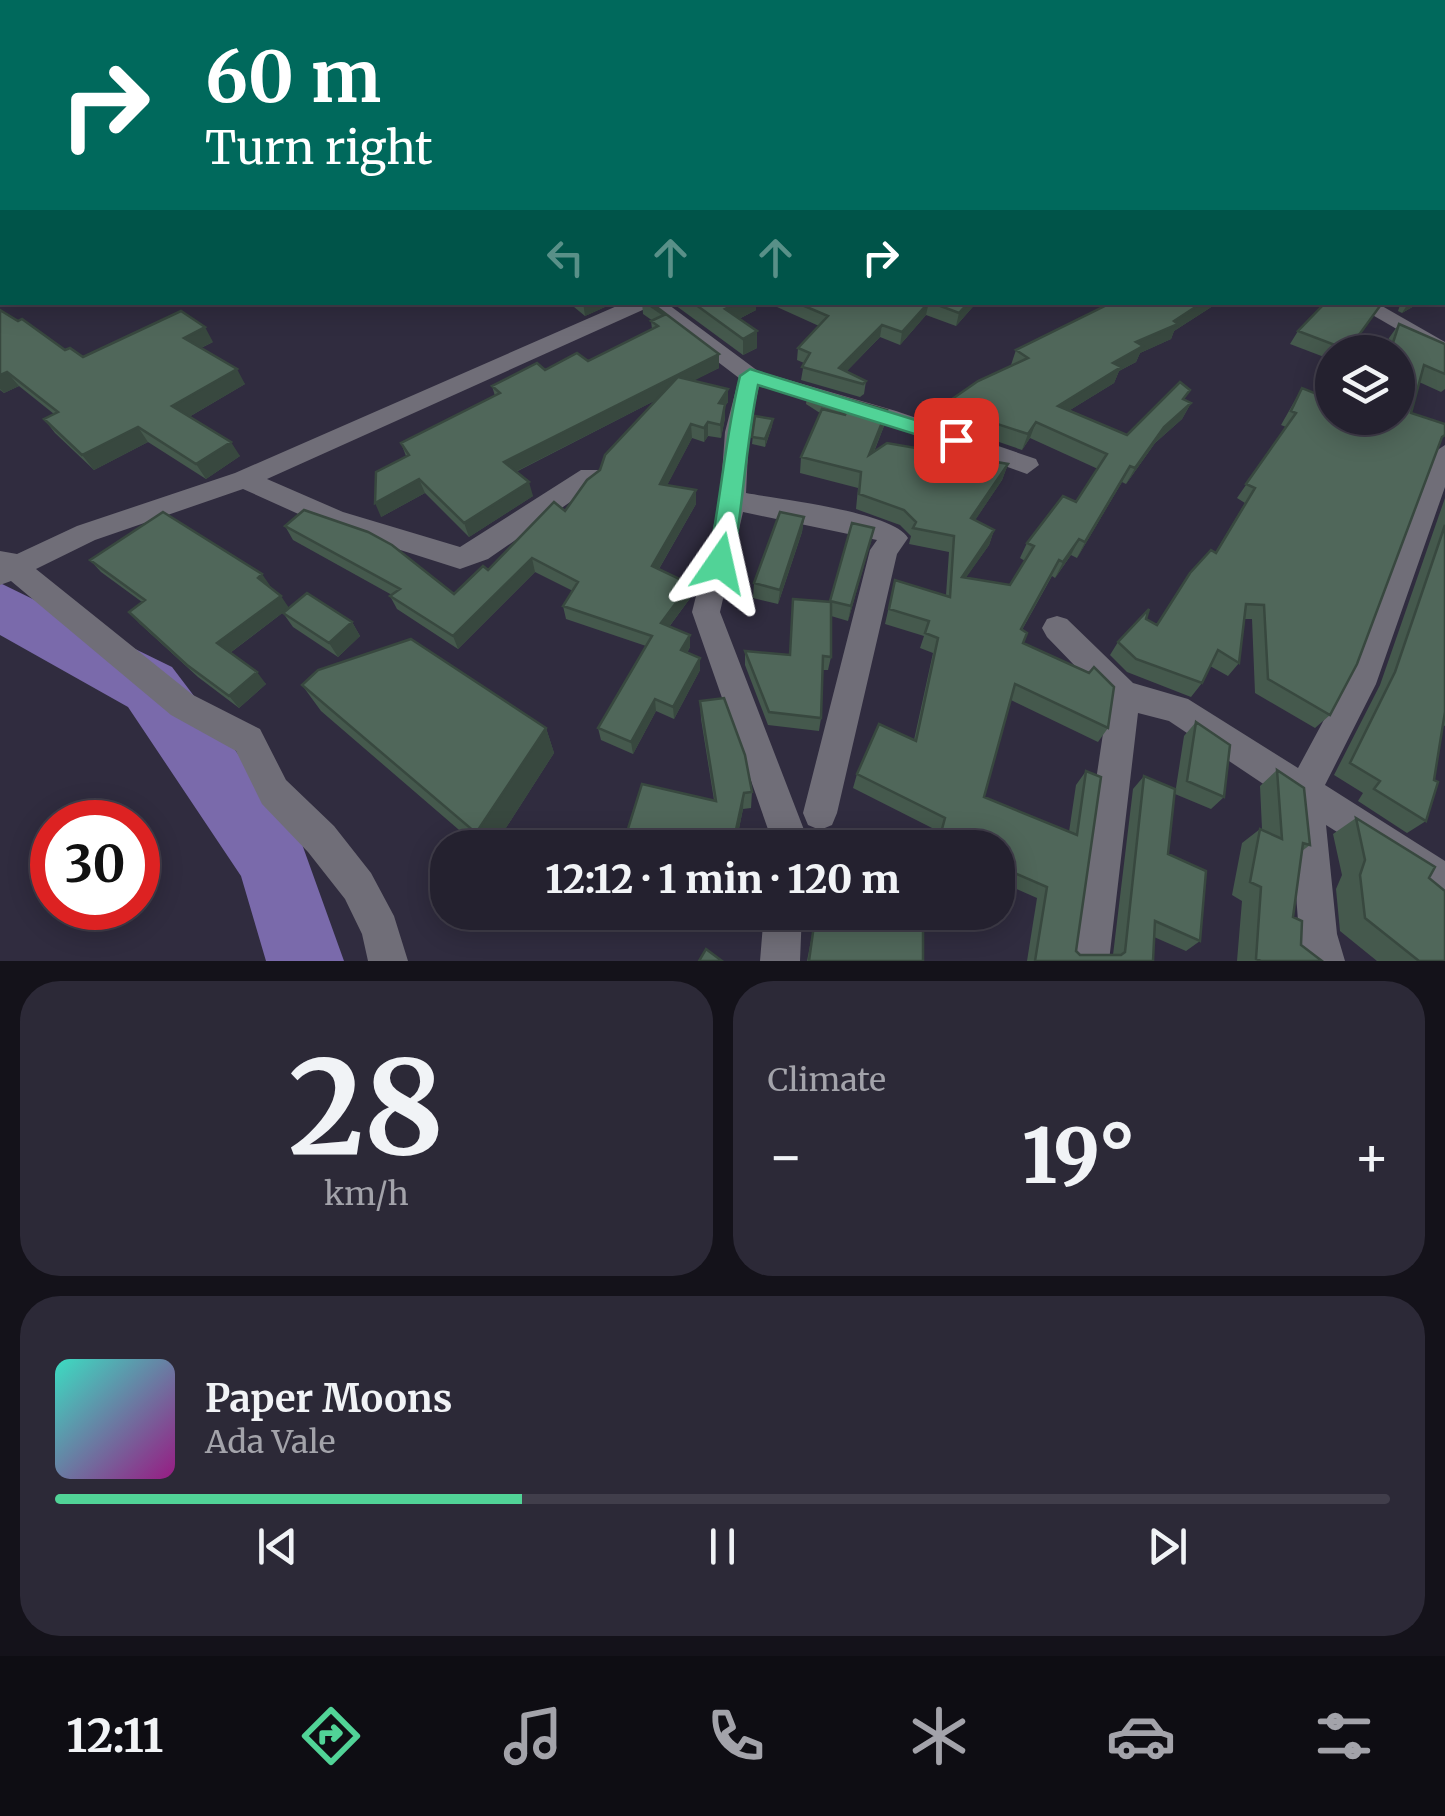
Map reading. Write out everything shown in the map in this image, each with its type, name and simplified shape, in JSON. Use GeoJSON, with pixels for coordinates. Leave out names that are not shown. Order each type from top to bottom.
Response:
{"type":"FeatureCollection","features":[{"type":"Feature","properties":{"kind":"street"},"geometry":{"type":"LineString","coordinates":[[388,961],[380,930],[358,886],[321,838],[274,792],[248,740],[182,705],[5,565],[86,532],[244,479],[641,305]]}},
{"type":"Feature","properties":{"kind":"street"},"geometry":{"type":"LineString","coordinates":[[652,305],[750,376],[888,416],[1026,465]]}},
{"type":"Feature","properties":{"kind":"street"},"geometry":{"type":"LineString","coordinates":[[1365,305],[1445,351]]}},
{"type":"Feature","properties":{"kind":"street"},"geometry":{"type":"LineString","coordinates":[[750,376],[738,432],[732,500],[706,612],[786,830]]}},
{"type":"Feature","properties":{"kind":"street"},"geometry":{"type":"LineString","coordinates":[[1325,961],[1318,934],[1305,789],[1360,684],[1445,454]]}},
{"type":"Feature","properties":{"kind":"street"},"geometry":{"type":"LineString","coordinates":[[244,479],[334,519],[460,558],[478,552],[590,476]]}},
{"type":"Feature","properties":{"kind":"street"},"geometry":{"type":"LineString","coordinates":[[732,500],[881,530],[895,538],[884,550],[820,813]]}},
{"type":"Feature","properties":{"kind":"street"},"geometry":{"type":"LineString","coordinates":[[1057,628],[1124,695],[1177,709],[1445,882]]}},
{"type":"Feature","properties":{"kind":"street"},"geometry":{"type":"LineString","coordinates":[[1089,961],[1124,695]]}},
{"type":"Feature","properties":{"kind":"street"},"geometry":{"type":"LineString","coordinates":[[780,961],[782,930]]}},
{"type":"Feature","properties":{"kind":"building"},"geometry":{"type":"Polygon","coordinates":[[[649,305],[654,305],[719,354],[504,462],[529,482],[464,523],[419,479],[375,503],[376,472],[409,455],[401,443],[500,393],[492,386],[537,363],[545,370],[577,353],[588,361],[658,326],[651,321],[664,315],[649,305]]]}},
{"type":"Feature","properties":{"kind":"building"},"geometry":{"type":"Polygon","coordinates":[[[696,305],[733,305],[725,309],[757,331],[743,339],[696,305]]]}},
{"type":"Feature","properties":{"kind":"building"},"geometry":{"type":"Polygon","coordinates":[[[802,305],[926,305],[902,332],[882,325],[839,368],[866,381],[863,384],[802,367],[810,353],[798,348],[828,316],[802,305]]]}},
{"type":"Feature","properties":{"kind":"building"},"geometry":{"type":"Polygon","coordinates":[[[938,305],[966,305],[959,313],[938,305]]]}},
{"type":"Feature","properties":{"kind":"building"},"geometry":{"type":"Polygon","coordinates":[[[1107,305],[1198,305],[1174,321],[1178,324],[1136,342],[1143,346],[1113,363],[1121,367],[1058,406],[1127,435],[1180,382],[1190,390],[1183,399],[1191,403],[1164,427],[1135,468],[1130,466],[1085,542],[1079,539],[1063,562],[1059,560],[1021,629],[1027,633],[1023,643],[1089,673],[1094,667],[1114,687],[1108,728],[1015,684],[984,797],[1077,835],[1086,771],[1101,777],[1076,951],[1080,955],[1121,955],[1125,952],[1144,776],[1175,789],[1168,854],[1206,871],[1200,941],[1155,921],[1153,961],[1035,961],[1047,887],[1015,873],[1015,830],[942,830],[945,818],[857,774],[879,724],[916,741],[938,638],[925,633],[929,621],[889,609],[895,580],[950,597],[954,536],[913,528],[916,522],[904,510],[859,494],[861,472],[801,457],[822,409],[846,415],[808,388],[887,410],[869,455],[887,443],[1008,464],[971,518],[994,530],[962,577],[1010,585],[1034,546],[1027,543],[1063,496],[1076,502],[1107,454],[1036,422],[1028,434],[942,406],[978,381],[1028,358],[1016,350],[1107,305]]]}},
{"type":"Feature","properties":{"kind":"building"},"geometry":{"type":"Polygon","coordinates":[[[1323,305],[1380,306],[1359,335],[1315,337],[1298,331],[1323,305]]]}},
{"type":"Feature","properties":{"kind":"building"},"geometry":{"type":"Polygon","coordinates":[[[0,310],[18,321],[22,319],[65,350],[70,348],[83,357],[181,311],[205,327],[184,338],[237,369],[172,406],[231,442],[196,464],[138,427],[82,455],[44,419],[58,412],[7,372],[0,375],[0,310]]]}},
{"type":"Feature","properties":{"kind":"building"},"geometry":{"type":"Polygon","coordinates":[[[1399,324],[1445,344],[1445,374],[1424,365],[1415,398],[1415,335],[1395,335],[1399,324]]]}},
{"type":"Feature","properties":{"kind":"building"},"geometry":{"type":"Polygon","coordinates":[[[678,377],[728,389],[719,403],[725,404],[721,425],[708,422],[704,428],[691,424],[660,484],[696,490],[652,566],[690,584],[661,623],[690,635],[681,650],[700,658],[673,707],[655,699],[631,742],[598,728],[652,636],[563,606],[578,582],[532,558],[453,636],[390,596],[400,589],[285,526],[304,510],[368,532],[392,545],[454,594],[483,566],[488,570],[554,502],[565,511],[587,480],[600,470],[605,455],[678,377]]]}},
{"type":"Feature","properties":{"kind":"building"},"geometry":{"type":"Polygon","coordinates":[[[1302,388],[1315,393],[1315,435],[1415,435],[1415,414],[1445,424],[1445,435],[1357,664],[1330,715],[1268,679],[1264,605],[1246,604],[1239,663],[1218,650],[1202,683],[1136,659],[1118,642],[1149,609],[1146,619],[1157,625],[1190,573],[1211,550],[1216,553],[1255,488],[1246,484],[1296,413],[1291,411],[1302,388]]]}},
{"type":"Feature","properties":{"kind":"building"},"geometry":{"type":"Polygon","coordinates":[[[755,416],[773,419],[765,439],[752,437],[755,416]]]}},
{"type":"Feature","properties":{"kind":"building"},"geometry":{"type":"Polygon","coordinates":[[[163,512],[262,574],[258,578],[281,596],[217,643],[257,672],[229,696],[187,665],[129,612],[145,600],[90,560],[163,512]]]}},
{"type":"Feature","properties":{"kind":"building"},"geometry":{"type":"Polygon","coordinates":[[[780,512],[804,517],[780,590],[754,583],[780,512]]]}},
{"type":"Feature","properties":{"kind":"building"},"geometry":{"type":"Polygon","coordinates":[[[852,523],[874,528],[851,606],[830,601],[852,523]]]}},
{"type":"Feature","properties":{"kind":"building"},"geometry":{"type":"Polygon","coordinates":[[[1445,525],[1445,712],[1434,780],[1438,782],[1426,821],[1374,789],[1380,781],[1350,763],[1395,672],[1445,525]]]}},
{"type":"Feature","properties":{"kind":"building"},"geometry":{"type":"Polygon","coordinates":[[[307,593],[352,622],[329,643],[283,613],[307,593]]]}},
{"type":"Feature","properties":{"kind":"building"},"geometry":{"type":"Polygon","coordinates":[[[793,599],[831,602],[831,657],[823,656],[821,718],[769,712],[745,651],[790,655],[793,599]]]}},
{"type":"Feature","properties":{"kind":"building"},"geometry":{"type":"Polygon","coordinates":[[[411,639],[546,728],[478,830],[472,830],[302,685],[318,670],[411,639]]]}},
{"type":"Feature","properties":{"kind":"building"},"geometry":{"type":"Polygon","coordinates":[[[724,698],[745,755],[752,792],[744,793],[736,830],[628,830],[642,784],[716,801],[700,701],[724,698]]]}},
{"type":"Feature","properties":{"kind":"building"},"geometry":{"type":"Polygon","coordinates":[[[1196,722],[1230,745],[1224,797],[1187,781],[1196,722]]]}},
{"type":"Feature","properties":{"kind":"building"},"geometry":{"type":"Polygon","coordinates":[[[1277,770],[1304,788],[1310,845],[1303,843],[1293,917],[1302,921],[1301,945],[1322,961],[1256,959],[1261,887],[1250,882],[1260,829],[1282,839],[1277,770]]]}},
{"type":"Feature","properties":{"kind":"building"},"geometry":{"type":"Polygon","coordinates":[[[1356,818],[1435,867],[1429,878],[1445,891],[1445,961],[1419,961],[1365,918],[1360,875],[1365,860],[1356,818]]]}},
{"type":"Feature","properties":{"kind":"building"},"geometry":{"type":"Polygon","coordinates":[[[813,930],[923,930],[923,961],[809,961],[813,930]]]}},
{"type":"Feature","properties":{"kind":"building"},"geometry":{"type":"Polygon","coordinates":[[[706,949],[722,961],[699,961],[706,949]]]}},
{"type":"Feature","properties":{"kind":"waterway"},"geometry":{"type":"LineString","coordinates":[[0,607],[150,687],[272,859],[305,961]]}},
{"type":"Feature","properties":{"kind":"route"},"geometry":{"type":"LineString","coordinates":[[720,563],[750,376],[956,440]]}}]}
